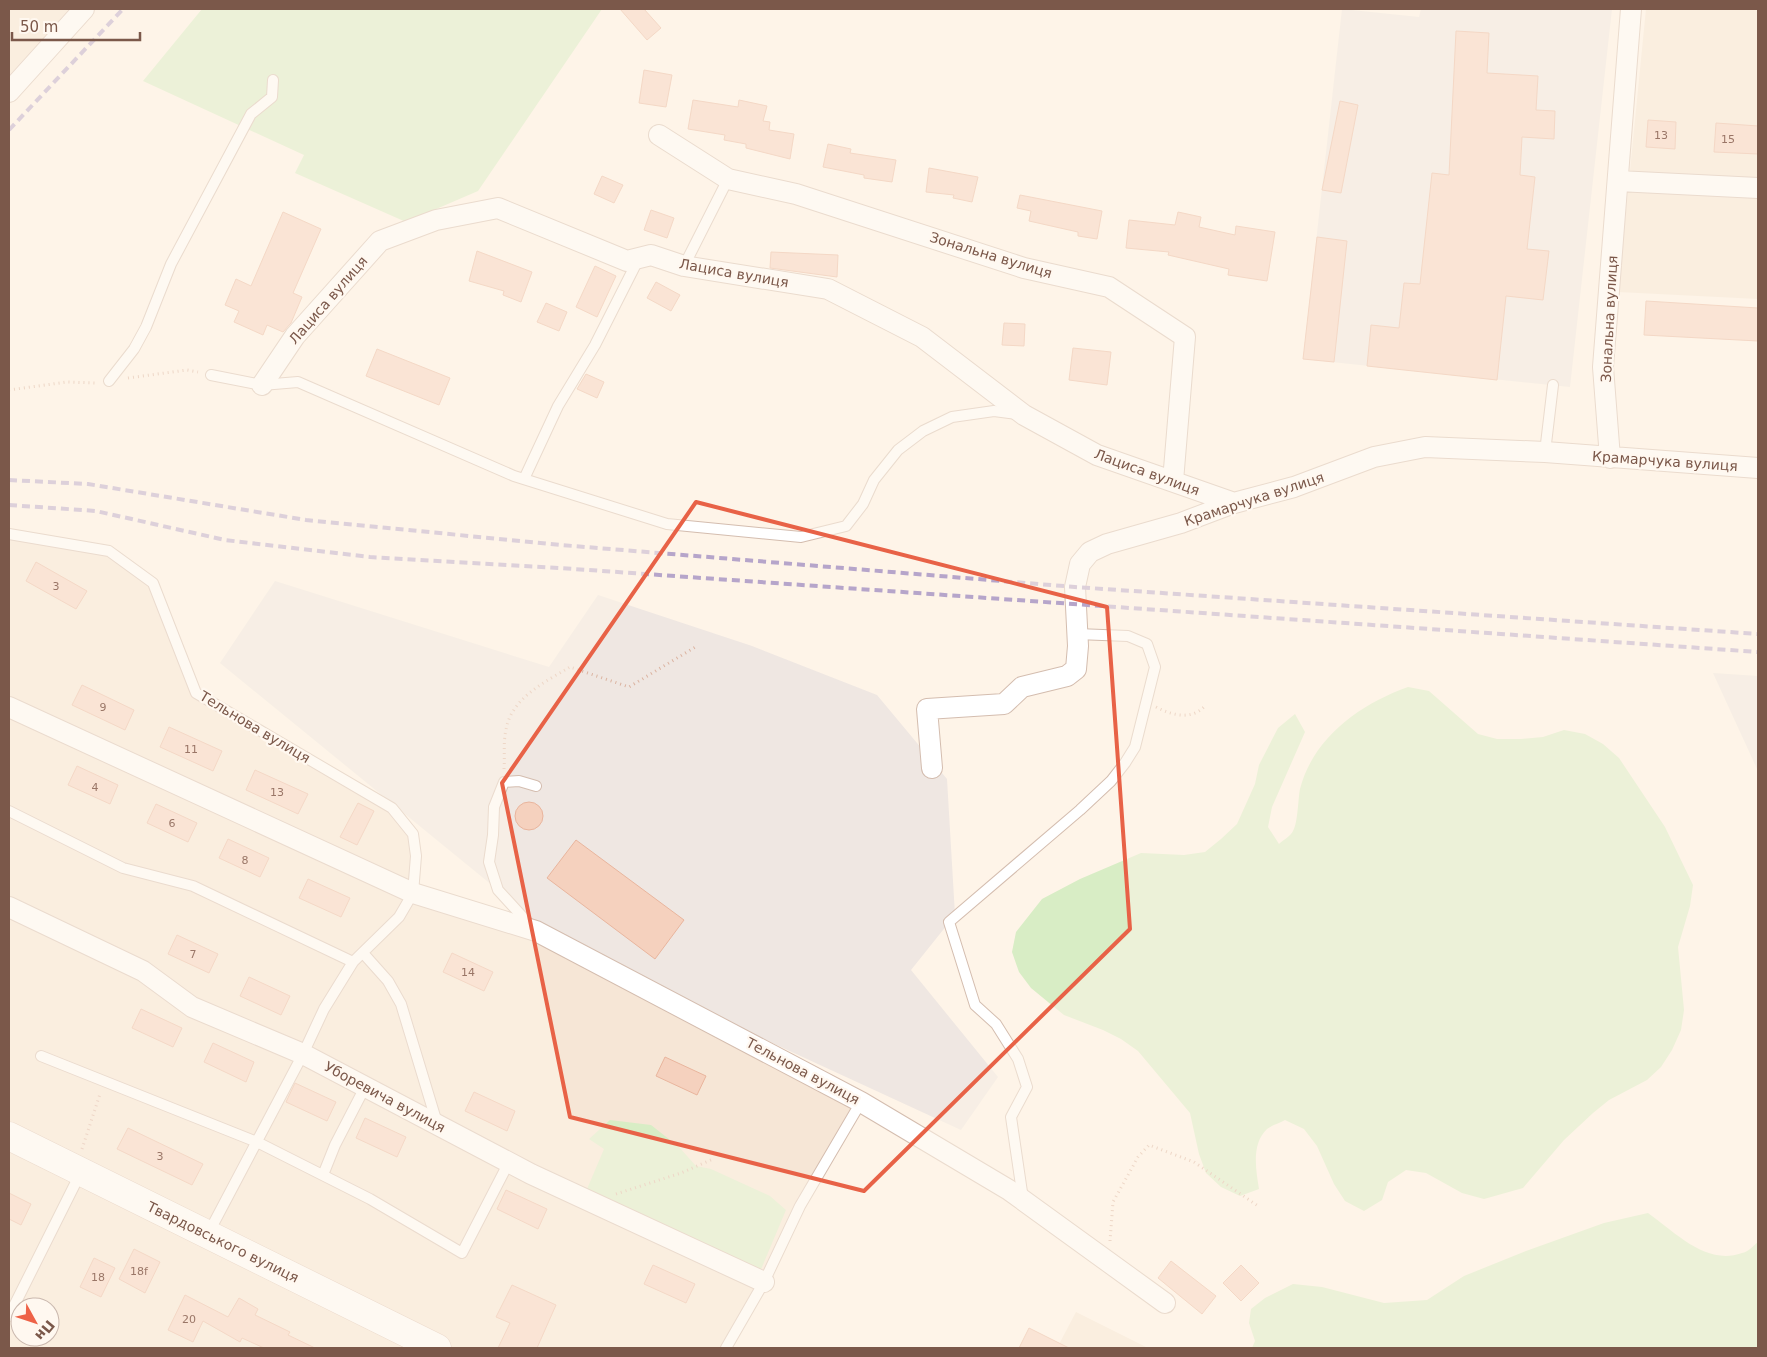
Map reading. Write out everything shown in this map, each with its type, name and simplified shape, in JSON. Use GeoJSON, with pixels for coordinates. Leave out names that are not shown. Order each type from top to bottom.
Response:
{"type":"FeatureCollection","features":[{"type":"Feature","properties":{"kind":"main road","name":"Твардовського вулиця"},"geometry":{"type":"LineString","coordinates":[[9,1136],[437,1348]]}},
{"type":"Feature","properties":{"kind":"street"},"geometry":{"type":"LineString","coordinates":[[9,92],[84,9]]}},
{"type":"Feature","properties":{"kind":"street","name":"Зональна вулиця"},"geometry":{"type":"LineString","coordinates":[[1610,458],[1604,367],[1631,9]]}},
{"type":"Feature","properties":{"kind":"street","name":"Зональна вулиця"},"geometry":{"type":"LineString","coordinates":[[659,135],[728,180],[796,194],[1024,268],[1109,288],[1185,337],[1173,481]]}},
{"type":"Feature","properties":{"kind":"street"},"geometry":{"type":"LineString","coordinates":[[1618,181],[1758,188]]}},
{"type":"Feature","properties":{"kind":"street","name":"Лациса вулиця"},"geometry":{"type":"LineString","coordinates":[[262,385],[295,336],[380,241],[436,220],[498,208],[627,260],[651,255],[684,266],[828,289],[922,337],[1024,415],[1098,455],[1234,504]]}},
{"type":"Feature","properties":{"kind":"street","name":"Крамарчука вулиця"},"geometry":{"type":"LineString","coordinates":[[932,768],[927,709],[1004,704],[1022,687],[1067,676],[1076,669],[1075,587],[1080,564],[1090,552],[1107,544],[1294,487],[1374,457],[1425,447],[1545,452],[1758,468]]}},
{"type":"Feature","properties":{"kind":"street","name":"Тельнова вулиця"},"geometry":{"type":"LineString","coordinates":[[9,707],[413,893],[536,931],[861,1102],[1023,1200],[1108,1264],[1165,1303]]}},
{"type":"Feature","properties":{"kind":"street","name":"Уборевича вулиця"},"geometry":{"type":"LineString","coordinates":[[9,907],[143,972],[192,1007],[303,1054],[509,1162],[764,1282]]}},
{"type":"Feature","properties":{"kind":"lane"},"geometry":{"type":"LineString","coordinates":[[109,381],[134,349],[146,327],[171,264],[251,114],[272,98],[273,80]]}},
{"type":"Feature","properties":{"kind":"lane"},"geometry":{"type":"LineString","coordinates":[[684,266],[728,180]]}},
{"type":"Feature","properties":{"kind":"lane"},"geometry":{"type":"LineString","coordinates":[[524,479],[558,406],[595,345],[640,258]]}},
{"type":"Feature","properties":{"kind":"lane"},"geometry":{"type":"LineString","coordinates":[[211,375],[262,385],[298,382],[524,479],[668,524],[801,537],[846,526],[863,504],[874,480],[898,450],[923,431],[952,417],[994,411],[1024,415]]}},
{"type":"Feature","properties":{"kind":"lane"},"geometry":{"type":"LineString","coordinates":[[1545,452],[1553,386]]}},
{"type":"Feature","properties":{"kind":"lane","name":"Тельнова вулиця"},"geometry":{"type":"LineString","coordinates":[[9,534],[110,550],[153,583],[196,693],[392,808],[413,834],[416,856],[413,893]]}},
{"type":"Feature","properties":{"kind":"lane"},"geometry":{"type":"LineString","coordinates":[[1023,1200],[1011,1117],[1027,1087],[1018,1059],[996,1024],[975,1005],[949,922],[1111,781],[1135,747],[1155,668],[1148,644],[1128,636],[1077,634]]}},
{"type":"Feature","properties":{"kind":"lane"},"geometry":{"type":"LineString","coordinates":[[536,786],[519,780],[504,782],[494,807],[493,835],[489,862],[498,890],[536,931]]}},
{"type":"Feature","properties":{"kind":"lane"},"geometry":{"type":"LineString","coordinates":[[9,811],[123,868],[193,886],[354,962]]}},
{"type":"Feature","properties":{"kind":"lane"},"geometry":{"type":"LineString","coordinates":[[208,1234],[303,1054],[324,1009],[354,962],[399,917],[413,893]]}},
{"type":"Feature","properties":{"kind":"lane"},"geometry":{"type":"LineString","coordinates":[[363,953],[388,981],[401,1004],[437,1125]]}},
{"type":"Feature","properties":{"kind":"lane"},"geometry":{"type":"LineString","coordinates":[[41,1056],[256,1142],[370,1200],[462,1253],[509,1162]]}},
{"type":"Feature","properties":{"kind":"lane"},"geometry":{"type":"LineString","coordinates":[[323,1176],[335,1145],[365,1087]]}},
{"type":"Feature","properties":{"kind":"lane"},"geometry":{"type":"LineString","coordinates":[[726,1348],[764,1282],[800,1206],[861,1102]]}},
{"type":"Feature","properties":{"kind":"lane"},"geometry":{"type":"LineString","coordinates":[[9,1316],[82,1172]]}},
{"type":"Feature","properties":{"kind":"path"},"geometry":{"type":"LineString","coordinates":[[504,782],[506,729],[515,706],[536,688],[570,667],[629,687],[697,646]]}},
{"type":"Feature","properties":{"kind":"path"},"geometry":{"type":"LineString","coordinates":[[1147,702],[1164,712],[1180,716],[1197,714],[1205,706]]}},
{"type":"Feature","properties":{"kind":"path"},"geometry":{"type":"LineString","coordinates":[[82,1172],[80,1158],[83,1145],[104,1081]]}},
{"type":"Feature","properties":{"kind":"path"},"geometry":{"type":"LineString","coordinates":[[1108,1264],[1113,1202],[1138,1157],[1149,1145],[1194,1162],[1258,1206]]}},
{"type":"Feature","properties":{"kind":"path"},"geometry":{"type":"LineString","coordinates":[[589,1201],[681,1173],[713,1159]]}},
{"type":"Feature","properties":{"kind":"highlighted area"},"geometry":{"type":"Polygon","coordinates":[[[696,502],[1107,607],[1130,929],[864,1191],[570,1117],[502,783],[696,502]]]}},
{"type":"Feature","properties":{"kind":"shaded area"},"geometry":{"type":"Polygon","coordinates":[[[9,9],[94,9],[9,100],[9,9]]]}},
{"type":"Feature","properties":{"kind":"shaded area"},"geometry":{"type":"Polygon","coordinates":[[[1342,9],[1419,17],[1421,9],[1612,9],[1570,387],[1303,359],[1342,9]]]}},
{"type":"Feature","properties":{"kind":"shaded area"},"geometry":{"type":"Polygon","coordinates":[[[1646,9],[1758,9],[1758,299],[1618,292],[1646,9]]]}},
{"type":"Feature","properties":{"kind":"shaded area"},"geometry":{"type":"Polygon","coordinates":[[[9,534],[109,551],[153,583],[196,693],[392,808],[413,834],[413,893],[536,931],[861,1102],[726,1348],[9,1348],[9,534]]]}},
{"type":"Feature","properties":{"kind":"shaded area"},"geometry":{"type":"Polygon","coordinates":[[[275,581],[549,667],[598,595],[752,646],[877,695],[947,779],[955,915],[911,970],[998,1077],[961,1130],[575,952],[510,904],[498,890],[220,663],[275,581]]]}},
{"type":"Feature","properties":{"kind":"shaded area"},"geometry":{"type":"Polygon","coordinates":[[[1713,673],[1758,676],[1758,771],[1713,673]]]}},
{"type":"Feature","properties":{"kind":"shaded area"},"geometry":{"type":"Polygon","coordinates":[[[1076,1312],[1148,1348],[1057,1348],[1076,1312]]]}},
{"type":"Feature","properties":{"kind":"green space"},"geometry":{"type":"Polygon","coordinates":[[[202,9],[602,9],[478,191],[406,222],[295,173],[304,155],[143,81],[202,9]]]}},
{"type":"Feature","properties":{"kind":"green space"},"geometry":{"type":"Polygon","coordinates":[[[1408,687],[1429,691],[1478,734],[1497,739],[1521,739],[1543,737],[1564,730],[1585,734],[1603,744],[1619,758],[1665,827],[1693,885],[1690,906],[1678,947],[1684,1010],[1681,1030],[1672,1050],[1661,1067],[1647,1080],[1609,1100],[1593,1113],[1564,1140],[1523,1188],[1484,1199],[1462,1193],[1426,1173],[1406,1170],[1388,1182],[1382,1200],[1364,1211],[1345,1201],[1334,1184],[1317,1146],[1304,1129],[1285,1120],[1267,1129],[1259,1142],[1256,1158],[1259,1189],[1240,1196],[1221,1187],[1206,1173],[1199,1154],[1190,1113],[1138,1051],[1121,1039],[1103,1030],[1064,1015],[1031,988],[1019,972],[1012,952],[1016,932],[1042,899],[1080,879],[1141,853],[1184,855],[1205,852],[1237,824],[1255,784],[1259,765],[1278,728],[1295,714],[1305,732],[1272,807],[1268,827],[1279,844],[1289,836],[1295,827],[1300,789],[1306,771],[1327,739],[1356,713],[1390,694],[1408,687]]]}},
{"type":"Feature","properties":{"kind":"green space"},"geometry":{"type":"Polygon","coordinates":[[[610,1120],[651,1125],[679,1147],[696,1166],[711,1169],[770,1196],[786,1210],[757,1279],[587,1189],[604,1149],[589,1139],[610,1120]]]}},
{"type":"Feature","properties":{"kind":"green space"},"geometry":{"type":"Polygon","coordinates":[[[1648,1213],[1692,1245],[1716,1255],[1729,1256],[1744,1252],[1758,1242],[1758,1348],[1252,1348],[1255,1341],[1249,1323],[1251,1309],[1265,1298],[1293,1284],[1322,1287],[1384,1303],[1427,1300],[1464,1276],[1526,1251],[1604,1223],[1648,1213]]]}},
{"type":"Feature","properties":{"kind":"building"},"geometry":{"type":"Polygon","coordinates":[[[620,9],[644,9],[661,28],[647,40],[620,9]]]}},
{"type":"Feature","properties":{"kind":"building"},"geometry":{"type":"Polygon","coordinates":[[[1456,31],[1489,33],[1487,73],[1538,76],[1536,110],[1555,111],[1554,139],[1522,137],[1520,175],[1535,177],[1527,249],[1549,251],[1543,300],[1506,296],[1497,380],[1367,366],[1371,325],[1399,328],[1404,283],[1420,284],[1432,173],[1449,175],[1456,31]]]}},
{"type":"Feature","properties":{"kind":"building"},"geometry":{"type":"Polygon","coordinates":[[[644,70],[672,75],[666,107],[639,103],[644,70]]]}},
{"type":"Feature","properties":{"kind":"building"},"geometry":{"type":"Polygon","coordinates":[[[693,100],[738,107],[739,100],[767,106],[763,121],[770,122],[769,130],[794,134],[790,159],[746,148],[746,144],[724,140],[725,135],[688,129],[693,100]]]}},
{"type":"Feature","properties":{"kind":"building"},"geometry":{"type":"Polygon","coordinates":[[[1340,101],[1358,105],[1341,193],[1322,190],[1340,101]]]}},
{"type":"Feature","properties":{"kind":"building"},"geometry":{"type":"Polygon","coordinates":[[[1648,120],[1676,122],[1675,149],[1646,147],[1648,120]]]}},
{"type":"Feature","properties":{"kind":"building"},"geometry":{"type":"Polygon","coordinates":[[[1716,123],[1758,126],[1758,154],[1714,152],[1716,123]]]}},
{"type":"Feature","properties":{"kind":"building"},"geometry":{"type":"Polygon","coordinates":[[[828,144],[851,149],[850,153],[896,160],[892,182],[864,178],[864,175],[823,167],[828,144]]]}},
{"type":"Feature","properties":{"kind":"building"},"geometry":{"type":"Polygon","coordinates":[[[929,168],[978,177],[972,202],[953,198],[954,195],[926,192],[929,168]]]}},
{"type":"Feature","properties":{"kind":"building"},"geometry":{"type":"Polygon","coordinates":[[[602,176],[623,185],[614,203],[594,194],[602,176]]]}},
{"type":"Feature","properties":{"kind":"building"},"geometry":{"type":"Polygon","coordinates":[[[1020,195],[1102,211],[1097,239],[1078,236],[1078,232],[1029,221],[1031,211],[1017,208],[1020,195]]]}},
{"type":"Feature","properties":{"kind":"building"},"geometry":{"type":"Polygon","coordinates":[[[651,210],[674,218],[667,238],[644,230],[651,210]]]}},
{"type":"Feature","properties":{"kind":"building"},"geometry":{"type":"Polygon","coordinates":[[[283,212],[321,229],[293,293],[302,297],[291,323],[283,332],[267,325],[263,335],[234,322],[239,311],[225,305],[236,279],[251,286],[283,212]]]}},
{"type":"Feature","properties":{"kind":"building"},"geometry":{"type":"Polygon","coordinates":[[[1178,212],[1201,217],[1199,227],[1235,235],[1236,226],[1275,232],[1267,281],[1228,275],[1229,269],[1168,255],[1169,252],[1126,248],[1129,220],[1175,225],[1178,212]]]}},
{"type":"Feature","properties":{"kind":"building"},"geometry":{"type":"Polygon","coordinates":[[[1317,237],[1347,241],[1334,362],[1303,359],[1317,237]]]}},
{"type":"Feature","properties":{"kind":"building"},"geometry":{"type":"Polygon","coordinates":[[[477,251],[532,272],[521,302],[503,295],[504,291],[469,281],[477,251]]]}},
{"type":"Feature","properties":{"kind":"building"},"geometry":{"type":"Polygon","coordinates":[[[771,252],[838,255],[837,277],[770,268],[771,252]]]}},
{"type":"Feature","properties":{"kind":"building"},"geometry":{"type":"Polygon","coordinates":[[[595,266],[616,276],[597,317],[576,307],[595,266]]]}},
{"type":"Feature","properties":{"kind":"building"},"geometry":{"type":"Polygon","coordinates":[[[656,282],[680,295],[671,311],[647,298],[656,282]]]}},
{"type":"Feature","properties":{"kind":"building"},"geometry":{"type":"Polygon","coordinates":[[[1646,301],[1758,308],[1758,341],[1644,335],[1646,301]]]}},
{"type":"Feature","properties":{"kind":"building"},"geometry":{"type":"Polygon","coordinates":[[[546,303],[567,312],[559,331],[537,322],[546,303]]]}},
{"type":"Feature","properties":{"kind":"building"},"geometry":{"type":"Polygon","coordinates":[[[1004,323],[1025,324],[1024,346],[1002,345],[1004,323]]]}},
{"type":"Feature","properties":{"kind":"building"},"geometry":{"type":"Polygon","coordinates":[[[1073,348],[1111,352],[1107,385],[1069,380],[1073,348]]]}},
{"type":"Feature","properties":{"kind":"building"},"geometry":{"type":"Polygon","coordinates":[[[377,349],[450,378],[439,405],[366,376],[377,349]]]}},
{"type":"Feature","properties":{"kind":"building"},"geometry":{"type":"Polygon","coordinates":[[[586,374],[604,382],[597,398],[577,389],[586,374]]]}},
{"type":"Feature","properties":{"kind":"building"},"geometry":{"type":"Polygon","coordinates":[[[36,562],[87,591],[76,609],[26,581],[36,562]]]}},
{"type":"Feature","properties":{"kind":"building"},"geometry":{"type":"Polygon","coordinates":[[[82,685],[134,710],[125,730],[72,705],[82,685]]]}},
{"type":"Feature","properties":{"kind":"building"},"geometry":{"type":"Polygon","coordinates":[[[169,727],[222,751],[213,771],[160,747],[169,727]]]}},
{"type":"Feature","properties":{"kind":"building"},"geometry":{"type":"Polygon","coordinates":[[[77,766],[118,785],[110,804],[68,785],[77,766]]]}},
{"type":"Feature","properties":{"kind":"building"},"geometry":{"type":"Polygon","coordinates":[[[255,770],[308,794],[298,814],[246,790],[255,770]]]}},
{"type":"Feature","properties":{"kind":"building"},"geometry":{"type":"Polygon","coordinates":[[[529,802],[539,806],[543,816],[539,826],[529,830],[519,826],[515,816],[519,806],[529,802]]]}},
{"type":"Feature","properties":{"kind":"building"},"geometry":{"type":"Polygon","coordinates":[[[358,803],[374,811],[357,845],[340,837],[358,803]]]}},
{"type":"Feature","properties":{"kind":"building"},"geometry":{"type":"Polygon","coordinates":[[[156,804],[197,823],[188,842],[147,823],[156,804]]]}},
{"type":"Feature","properties":{"kind":"building"},"geometry":{"type":"Polygon","coordinates":[[[228,839],[269,858],[260,877],[219,858],[228,839]]]}},
{"type":"Feature","properties":{"kind":"building"},"geometry":{"type":"Polygon","coordinates":[[[576,840],[684,920],[655,959],[547,878],[576,840]]]}},
{"type":"Feature","properties":{"kind":"building"},"geometry":{"type":"Polygon","coordinates":[[[308,879],[350,898],[341,917],[299,898],[308,879]]]}},
{"type":"Feature","properties":{"kind":"building"},"geometry":{"type":"Polygon","coordinates":[[[177,935],[218,954],[209,973],[168,954],[177,935]]]}},
{"type":"Feature","properties":{"kind":"building"},"geometry":{"type":"Polygon","coordinates":[[[452,953],[493,972],[484,991],[443,972],[452,953]]]}},
{"type":"Feature","properties":{"kind":"building"},"geometry":{"type":"Polygon","coordinates":[[[249,977],[290,996],[281,1015],[240,996],[249,977]]]}},
{"type":"Feature","properties":{"kind":"building"},"geometry":{"type":"Polygon","coordinates":[[[141,1009],[182,1028],[173,1047],[132,1028],[141,1009]]]}},
{"type":"Feature","properties":{"kind":"building"},"geometry":{"type":"Polygon","coordinates":[[[213,1043],[254,1062],[246,1082],[204,1062],[213,1043]]]}},
{"type":"Feature","properties":{"kind":"building"},"geometry":{"type":"Polygon","coordinates":[[[665,1057],[706,1076],[697,1095],[656,1076],[665,1057]]]}},
{"type":"Feature","properties":{"kind":"building"},"geometry":{"type":"Polygon","coordinates":[[[295,1083],[336,1102],[327,1121],[286,1102],[295,1083]]]}},
{"type":"Feature","properties":{"kind":"building"},"geometry":{"type":"Polygon","coordinates":[[[474,1092],[515,1111],[507,1131],[465,1111],[474,1092]]]}},
{"type":"Feature","properties":{"kind":"building"},"geometry":{"type":"Polygon","coordinates":[[[365,1118],[406,1137],[397,1157],[356,1138],[365,1118]]]}},
{"type":"Feature","properties":{"kind":"building"},"geometry":{"type":"Polygon","coordinates":[[[128,1128],[203,1164],[192,1185],[117,1149],[128,1128]]]}},
{"type":"Feature","properties":{"kind":"building"},"geometry":{"type":"Polygon","coordinates":[[[506,1190],[547,1209],[538,1229],[497,1209],[506,1190]]]}},
{"type":"Feature","properties":{"kind":"building"},"geometry":{"type":"Polygon","coordinates":[[[9,1193],[31,1204],[21,1225],[9,1219],[9,1193]]]}},
{"type":"Feature","properties":{"kind":"building"},"geometry":{"type":"Polygon","coordinates":[[[134,1249],[160,1262],[145,1293],[119,1279],[134,1249]]]}},
{"type":"Feature","properties":{"kind":"building"},"geometry":{"type":"Polygon","coordinates":[[[94,1258],[115,1268],[101,1297],[80,1287],[94,1258]]]}},
{"type":"Feature","properties":{"kind":"building"},"geometry":{"type":"Polygon","coordinates":[[[1171,1261],[1216,1296],[1202,1314],[1158,1278],[1171,1261]]]}},
{"type":"Feature","properties":{"kind":"building"},"geometry":{"type":"Polygon","coordinates":[[[653,1265],[695,1284],[686,1303],[644,1284],[653,1265]]]}},
{"type":"Feature","properties":{"kind":"building"},"geometry":{"type":"Polygon","coordinates":[[[1241,1265],[1259,1283],[1241,1301],[1223,1283],[1241,1265]]]}},
{"type":"Feature","properties":{"kind":"building"},"geometry":{"type":"Polygon","coordinates":[[[512,1285],[556,1305],[537,1348],[498,1348],[510,1323],[496,1317],[512,1285]]]}},
{"type":"Feature","properties":{"kind":"building"},"geometry":{"type":"Polygon","coordinates":[[[185,1295],[228,1317],[239,1298],[258,1309],[255,1315],[290,1332],[288,1335],[315,1348],[264,1348],[242,1338],[240,1342],[203,1321],[193,1342],[168,1330],[185,1295]]]}},
{"type":"Feature","properties":{"kind":"building"},"geometry":{"type":"Polygon","coordinates":[[[1029,1328],[1069,1348],[1019,1348],[1029,1328]]]}},
{"type":"Feature","properties":{"kind":"railway"},"geometry":{"type":"LineString","coordinates":[[9,130],[123,9]]}},
{"type":"Feature","properties":{"kind":"railway"},"geometry":{"type":"LineString","coordinates":[[9,480],[88,484],[306,520],[561,545],[1075,587],[1758,634]]}},
{"type":"Feature","properties":{"kind":"railway"},"geometry":{"type":"LineString","coordinates":[[9,505],[96,511],[225,540],[370,557],[560,568],[1758,652]]}}]}
